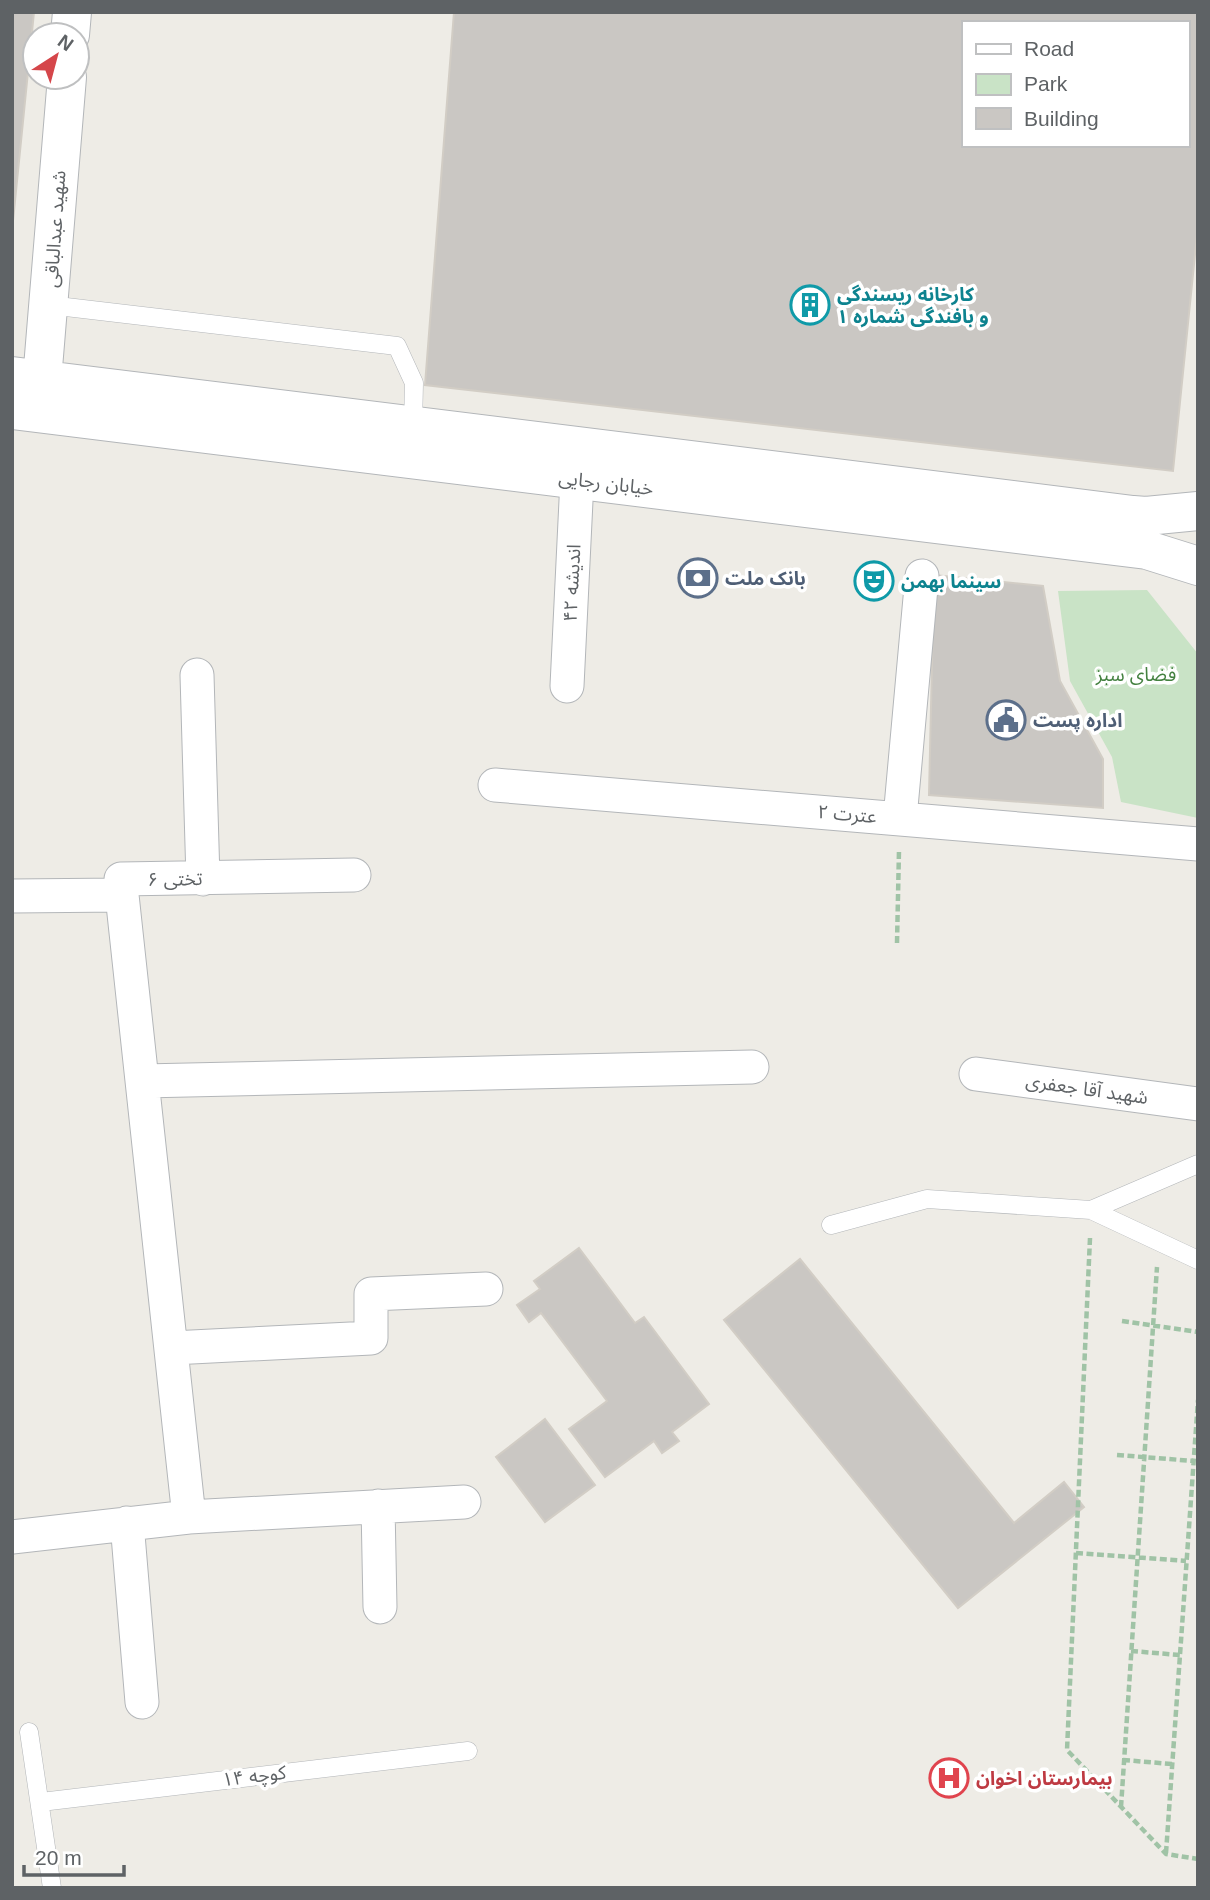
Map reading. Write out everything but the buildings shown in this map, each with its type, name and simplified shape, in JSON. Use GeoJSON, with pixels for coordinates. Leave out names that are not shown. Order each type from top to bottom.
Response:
{"type":"FeatureCollection","features":[{"type":"Feature","properties":{"kind":"main road","name":"شهید عبدالباقی"},"geometry":{"type":"LineString","coordinates":[[27,378],[49,305],[65,91]]}},
{"type":"Feature","properties":{"kind":"main road","name":"خیابان رجایی"},"geometry":{"type":"LineString","coordinates":[[27,378],[1146,516],[1198,510]]}},
{"type":"Feature","properties":{"kind":"main road","name":"خیابان رجایی"},"geometry":{"type":"LineString","coordinates":[[12,410],[1147,550],[1198,566]]}},
{"type":"Feature","properties":{"kind":"street","name":"اندیشه ۴۲"},"geometry":{"type":"LineString","coordinates":[[568,686],[577,480]]}},
{"type":"Feature","properties":{"kind":"street"},"geometry":{"type":"LineString","coordinates":[[900,818],[922,576]]}},
{"type":"Feature","properties":{"kind":"street"},"geometry":{"type":"LineString","coordinates":[[197,675],[203,878]]}},
{"type":"Feature","properties":{"kind":"street","name":"عترت ۲"},"geometry":{"type":"LineString","coordinates":[[495,785],[1198,844]]}},
{"type":"Feature","properties":{"kind":"street","name":"تختی ۶"},"geometry":{"type":"LineString","coordinates":[[12,896],[122,895],[121,879],[354,875]]}},
{"type":"Feature","properties":{"kind":"street"},"geometry":{"type":"LineString","coordinates":[[122,895],[189,1517]]}},
{"type":"Feature","properties":{"kind":"street"},"geometry":{"type":"LineString","coordinates":[[143,1081],[752,1068]]}},
{"type":"Feature","properties":{"kind":"street","name":"شهید آقا جعفری"},"geometry":{"type":"LineString","coordinates":[[975,1074],[1198,1104]]}},
{"type":"Feature","properties":{"kind":"street"},"geometry":{"type":"LineString","coordinates":[[172,1348],[371,1338],[371,1293],[486,1289]]}},
{"type":"Feature","properties":{"kind":"street"},"geometry":{"type":"LineString","coordinates":[[12,1537],[189,1517],[464,1502]]}},
{"type":"Feature","properties":{"kind":"street"},"geometry":{"type":"LineString","coordinates":[[378,1506],[380,1607]]}},
{"type":"Feature","properties":{"kind":"street"},"geometry":{"type":"LineString","coordinates":[[127,1523],[142,1702]]}},
{"type":"Feature","properties":{"kind":"lane"},"geometry":{"type":"LineString","coordinates":[[49,305],[397,346],[414,383],[413,426]]}},
{"type":"Feature","properties":{"kind":"lane"},"geometry":{"type":"LineString","coordinates":[[1091,1210],[1198,1164]]}},
{"type":"Feature","properties":{"kind":"lane"},"geometry":{"type":"LineString","coordinates":[[831,1225],[927,1199],[1091,1210],[1198,1259]]}},
{"type":"Feature","properties":{"kind":"lane"},"geometry":{"type":"LineString","coordinates":[[29,1732],[52,1888]]}},
{"type":"Feature","properties":{"kind":"lane","name":"کوچه ۱۴"},"geometry":{"type":"LineString","coordinates":[[41,1802],[468,1751]]}},
{"type":"Feature","properties":{"kind":"path"},"geometry":{"type":"LineString","coordinates":[[897,943],[900,818]]}},
{"type":"Feature","properties":{"kind":"path"},"geometry":{"type":"LineString","coordinates":[[1091,1210],[1067,1751],[1166,1854],[1198,1859]]}},
{"type":"Feature","properties":{"kind":"path"},"geometry":{"type":"LineString","coordinates":[[1121,1808],[1158,1242]]}},
{"type":"Feature","properties":{"kind":"path"},"geometry":{"type":"LineString","coordinates":[[1122,1321],[1198,1332]]}},
{"type":"Feature","properties":{"kind":"path"},"geometry":{"type":"LineString","coordinates":[[1166,1854],[1198,1400]]}},
{"type":"Feature","properties":{"kind":"path"},"geometry":{"type":"LineString","coordinates":[[1116,1455],[1194,1461]]}},
{"type":"Feature","properties":{"kind":"path"},"geometry":{"type":"LineString","coordinates":[[1076,1553],[1186,1561]]}},
{"type":"Feature","properties":{"kind":"path"},"geometry":{"type":"LineString","coordinates":[[1131,1651],[1180,1655]]}},
{"type":"Feature","properties":{"kind":"path"},"geometry":{"type":"LineString","coordinates":[[1123,1760],[1172,1763]]}},
{"type":"Feature","properties":{"kind":"green space","name":"فضای سبز"},"geometry":{"type":"Polygon","coordinates":[[[1147,590],[1198,654],[1198,818],[1121,802],[1112,757],[1070,681],[1058,591],[1147,590]]]}},
{"type":"Feature","properties":{"kind":"place","name":"کارخانه ریسندگی و بافندگی شماره ۱"},"geometry":{"type":"Point","coordinates":[810,305]}},
{"type":"Feature","properties":{"kind":"place","name":"بانک ملت"},"geometry":{"type":"Point","coordinates":[698,578]}},
{"type":"Feature","properties":{"kind":"place","name":"سینما بهمن"},"geometry":{"type":"Point","coordinates":[874,581]}},
{"type":"Feature","properties":{"kind":"place","name":"اداره پست"},"geometry":{"type":"Point","coordinates":[1006,720]}},
{"type":"Feature","properties":{"kind":"place","name":"بیمارستان اخوان"},"geometry":{"type":"Point","coordinates":[949,1778]}}]}
